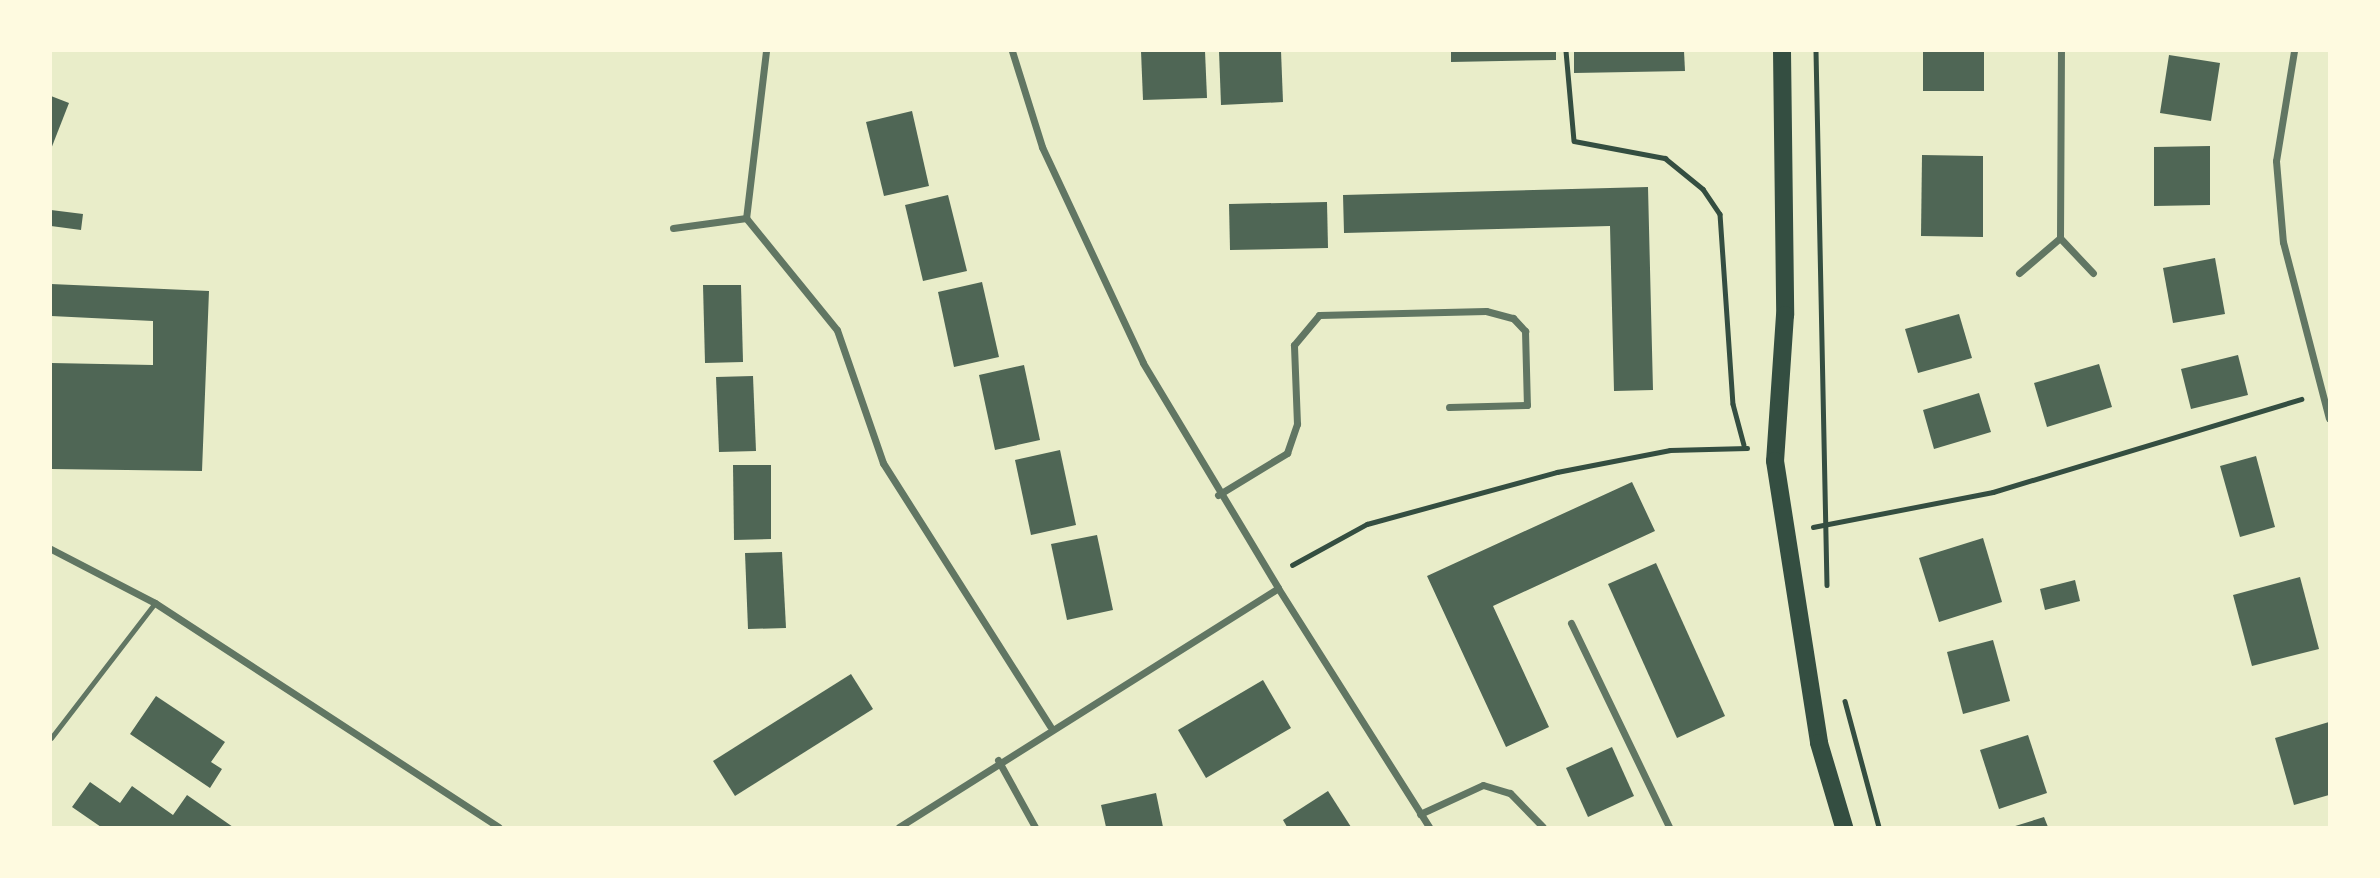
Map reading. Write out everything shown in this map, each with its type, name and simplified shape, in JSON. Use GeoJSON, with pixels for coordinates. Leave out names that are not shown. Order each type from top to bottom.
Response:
{"type":"FeatureCollection","features":[{"type":"Feature","properties":{"kind":"main road"},"geometry":{"type":"LineString","coordinates":[[1782,51],[1785,315],[1775,461],[1819,743],[1843,827]]}},
{"type":"Feature","properties":{"kind":"street"},"geometry":{"type":"LineString","coordinates":[[765,51],[747,218],[837,330],[883,463],[1050,726]]}},
{"type":"Feature","properties":{"kind":"street"},"geometry":{"type":"LineString","coordinates":[[1012,51],[1042,147],[1083,241],[1218,495],[1429,827]]}},
{"type":"Feature","properties":{"kind":"street"},"geometry":{"type":"LineString","coordinates":[[2061,51],[2060,238],[2093,272]]}},
{"type":"Feature","properties":{"kind":"street"},"geometry":{"type":"LineString","coordinates":[[2294,51],[2276,161],[2283,242],[2329,418]]}},
{"type":"Feature","properties":{"kind":"street"},"geometry":{"type":"LineString","coordinates":[[673,228],[747,218]]}},
{"type":"Feature","properties":{"kind":"street"},"geometry":{"type":"LineString","coordinates":[[2019,273],[2060,238]]}},
{"type":"Feature","properties":{"kind":"street"},"geometry":{"type":"LineString","coordinates":[[1218,495],[1287,453],[1297,424],[1294,345],[1320,315],[1486,311],[1513,318],[1525,331],[1527,405],[1449,407]]}},
{"type":"Feature","properties":{"kind":"street"},"geometry":{"type":"LineString","coordinates":[[51,549],[155,603],[498,827]]}},
{"type":"Feature","properties":{"kind":"street"},"geometry":{"type":"LineString","coordinates":[[899,827],[1050,726],[1278,587]]}},
{"type":"Feature","properties":{"kind":"street"},"geometry":{"type":"LineString","coordinates":[[1571,623],[1669,827]]}},
{"type":"Feature","properties":{"kind":"street"},"geometry":{"type":"LineString","coordinates":[[998,760],[1035,827]]}},
{"type":"Feature","properties":{"kind":"street"},"geometry":{"type":"LineString","coordinates":[[1420,814],[1483,785],[1510,793],[1543,827]]}},
{"type":"Feature","properties":{"kind":"lane"},"geometry":{"type":"LineString","coordinates":[[51,738],[155,603]]}},
{"type":"Feature","properties":{"kind":"path"},"geometry":{"type":"LineString","coordinates":[[1566,51],[1574,141],[1665,158],[1703,189],[1720,214],[1733,404],[1745,447]]}},
{"type":"Feature","properties":{"kind":"path"},"geometry":{"type":"LineString","coordinates":[[1816,51],[1823,522],[1828,600]]}},
{"type":"Feature","properties":{"kind":"path"},"geometry":{"type":"LineString","coordinates":[[1823,522],[1993,492],[2322,393]]}},
{"type":"Feature","properties":{"kind":"path"},"geometry":{"type":"LineString","coordinates":[[1270,577],[1367,524],[1557,472],[1670,450],[1745,447],[1775,461]]}},
{"type":"Feature","properties":{"kind":"path"},"geometry":{"type":"LineString","coordinates":[[1843,688],[1880,827]]}},
{"type":"Feature","properties":{"kind":"building"},"geometry":{"type":"Polygon","coordinates":[[[1141,51],[1205,51],[1207,98],[1143,100],[1141,51]]]}},
{"type":"Feature","properties":{"kind":"building"},"geometry":{"type":"Polygon","coordinates":[[[1219,51],[1281,51],[1283,102],[1221,105],[1219,51]]]}},
{"type":"Feature","properties":{"kind":"building"},"geometry":{"type":"Polygon","coordinates":[[[1451,51],[1556,51],[1556,60],[1451,62],[1451,51]]]}},
{"type":"Feature","properties":{"kind":"building"},"geometry":{"type":"Polygon","coordinates":[[[1574,51],[1684,51],[1685,71],[1574,73],[1574,51]]]}},
{"type":"Feature","properties":{"kind":"building"},"geometry":{"type":"Polygon","coordinates":[[[1923,51],[1984,51],[1984,91],[1923,91],[1923,51]]]}},
{"type":"Feature","properties":{"kind":"building"},"geometry":{"type":"Polygon","coordinates":[[[2169,55],[2220,63],[2211,121],[2160,113],[2169,55]]]}},
{"type":"Feature","properties":{"kind":"building"},"geometry":{"type":"Polygon","coordinates":[[[51,96],[69,103],[51,149],[51,96]]]}},
{"type":"Feature","properties":{"kind":"building"},"geometry":{"type":"Polygon","coordinates":[[[912,111],[929,186],[884,196],[866,122],[912,111]]]}},
{"type":"Feature","properties":{"kind":"building"},"geometry":{"type":"Polygon","coordinates":[[[2210,146],[2210,205],[2154,206],[2154,147],[2210,146]]]}},
{"type":"Feature","properties":{"kind":"building"},"geometry":{"type":"Polygon","coordinates":[[[1922,155],[1983,156],[1983,237],[1921,236],[1922,155]]]}},
{"type":"Feature","properties":{"kind":"building"},"geometry":{"type":"Polygon","coordinates":[[[1648,187],[1653,390],[1614,391],[1610,226],[1344,233],[1343,195],[1648,187]]]}},
{"type":"Feature","properties":{"kind":"building"},"geometry":{"type":"Polygon","coordinates":[[[948,195],[967,271],[923,281],[905,205],[948,195]]]}},
{"type":"Feature","properties":{"kind":"building"},"geometry":{"type":"Polygon","coordinates":[[[1327,202],[1328,248],[1230,250],[1229,204],[1327,202]]]}},
{"type":"Feature","properties":{"kind":"building"},"geometry":{"type":"Polygon","coordinates":[[[51,210],[83,214],[81,230],[51,226],[51,210]]]}},
{"type":"Feature","properties":{"kind":"building"},"geometry":{"type":"Polygon","coordinates":[[[2215,258],[2225,314],[2173,323],[2163,268],[2215,258]]]}},
{"type":"Feature","properties":{"kind":"building"},"geometry":{"type":"Polygon","coordinates":[[[982,282],[999,357],[954,367],[938,292],[982,282]]]}},
{"type":"Feature","properties":{"kind":"building"},"geometry":{"type":"Polygon","coordinates":[[[51,284],[209,291],[202,471],[51,469],[51,363],[153,365],[153,321],[51,316],[51,284]]]}},
{"type":"Feature","properties":{"kind":"building"},"geometry":{"type":"Polygon","coordinates":[[[703,285],[741,285],[743,362],[705,363],[703,285]]]}},
{"type":"Feature","properties":{"kind":"building"},"geometry":{"type":"Polygon","coordinates":[[[1959,314],[1972,358],[1918,373],[1905,329],[1959,314]]]}},
{"type":"Feature","properties":{"kind":"building"},"geometry":{"type":"Polygon","coordinates":[[[2238,355],[2248,395],[2191,409],[2181,369],[2238,355]]]}},
{"type":"Feature","properties":{"kind":"building"},"geometry":{"type":"Polygon","coordinates":[[[2099,364],[2112,407],[2047,427],[2034,383],[2099,364]]]}},
{"type":"Feature","properties":{"kind":"building"},"geometry":{"type":"Polygon","coordinates":[[[1024,365],[1040,440],[995,450],[979,375],[1024,365]]]}},
{"type":"Feature","properties":{"kind":"building"},"geometry":{"type":"Polygon","coordinates":[[[753,376],[756,451],[719,452],[716,377],[753,376]]]}},
{"type":"Feature","properties":{"kind":"building"},"geometry":{"type":"Polygon","coordinates":[[[1979,393],[1991,432],[1934,449],[1923,410],[1979,393]]]}},
{"type":"Feature","properties":{"kind":"building"},"geometry":{"type":"Polygon","coordinates":[[[1060,450],[1076,525],[1031,535],[1015,460],[1060,450]]]}},
{"type":"Feature","properties":{"kind":"building"},"geometry":{"type":"Polygon","coordinates":[[[2256,456],[2275,527],[2240,537],[2220,466],[2256,456]]]}},
{"type":"Feature","properties":{"kind":"building"},"geometry":{"type":"Polygon","coordinates":[[[733,465],[771,465],[771,539],[734,540],[733,465]]]}},
{"type":"Feature","properties":{"kind":"building"},"geometry":{"type":"Polygon","coordinates":[[[1632,482],[1655,531],[1493,606],[1549,727],[1506,747],[1427,576],[1632,482]]]}},
{"type":"Feature","properties":{"kind":"building"},"geometry":{"type":"Polygon","coordinates":[[[1097,535],[1113,610],[1067,620],[1051,544],[1097,535]]]}},
{"type":"Feature","properties":{"kind":"building"},"geometry":{"type":"Polygon","coordinates":[[[1983,538],[2002,602],[1939,622],[1919,558],[1983,538]]]}},
{"type":"Feature","properties":{"kind":"building"},"geometry":{"type":"Polygon","coordinates":[[[782,552],[786,628],[748,629],[745,553],[782,552]]]}},
{"type":"Feature","properties":{"kind":"building"},"geometry":{"type":"Polygon","coordinates":[[[1656,563],[1725,716],[1677,738],[1608,584],[1656,563]]]}},
{"type":"Feature","properties":{"kind":"building"},"geometry":{"type":"Polygon","coordinates":[[[2300,577],[2319,649],[2252,666],[2233,595],[2300,577]]]}},
{"type":"Feature","properties":{"kind":"building"},"geometry":{"type":"Polygon","coordinates":[[[2075,580],[2080,601],[2045,610],[2040,589],[2075,580]]]}},
{"type":"Feature","properties":{"kind":"building"},"geometry":{"type":"Polygon","coordinates":[[[1993,640],[2010,701],[1963,714],[1947,652],[1993,640]]]}},
{"type":"Feature","properties":{"kind":"building"},"geometry":{"type":"Polygon","coordinates":[[[851,674],[873,709],[735,796],[713,761],[851,674]]]}},
{"type":"Feature","properties":{"kind":"building"},"geometry":{"type":"Polygon","coordinates":[[[1263,680],[1291,728],[1206,778],[1178,730],[1263,680]]]}},
{"type":"Feature","properties":{"kind":"building"},"geometry":{"type":"Polygon","coordinates":[[[156,696],[225,742],[211,762],[222,769],[210,788],[130,734],[156,696]]]}},
{"type":"Feature","properties":{"kind":"building"},"geometry":{"type":"Polygon","coordinates":[[[2329,722],[2329,795],[2294,805],[2275,738],[2329,722]]]}},
{"type":"Feature","properties":{"kind":"building"},"geometry":{"type":"Polygon","coordinates":[[[2028,735],[2047,793],[1999,809],[1980,750],[2028,735]]]}},
{"type":"Feature","properties":{"kind":"building"},"geometry":{"type":"Polygon","coordinates":[[[1612,747],[1634,796],[1588,817],[1566,768],[1612,747]]]}},
{"type":"Feature","properties":{"kind":"building"},"geometry":{"type":"Polygon","coordinates":[[[90,782],[120,803],[132,786],[173,815],[187,795],[233,827],[101,827],[72,807],[90,782]]]}},
{"type":"Feature","properties":{"kind":"building"},"geometry":{"type":"Polygon","coordinates":[[[1328,791],[1351,827],[1287,827],[1283,820],[1328,791]]]}},
{"type":"Feature","properties":{"kind":"building"},"geometry":{"type":"Polygon","coordinates":[[[1156,793],[1163,827],[1106,827],[1101,805],[1156,793]]]}},
{"type":"Feature","properties":{"kind":"building"},"geometry":{"type":"Polygon","coordinates":[[[2044,817],[2048,827],[2012,827],[2044,817]]]}}]}
